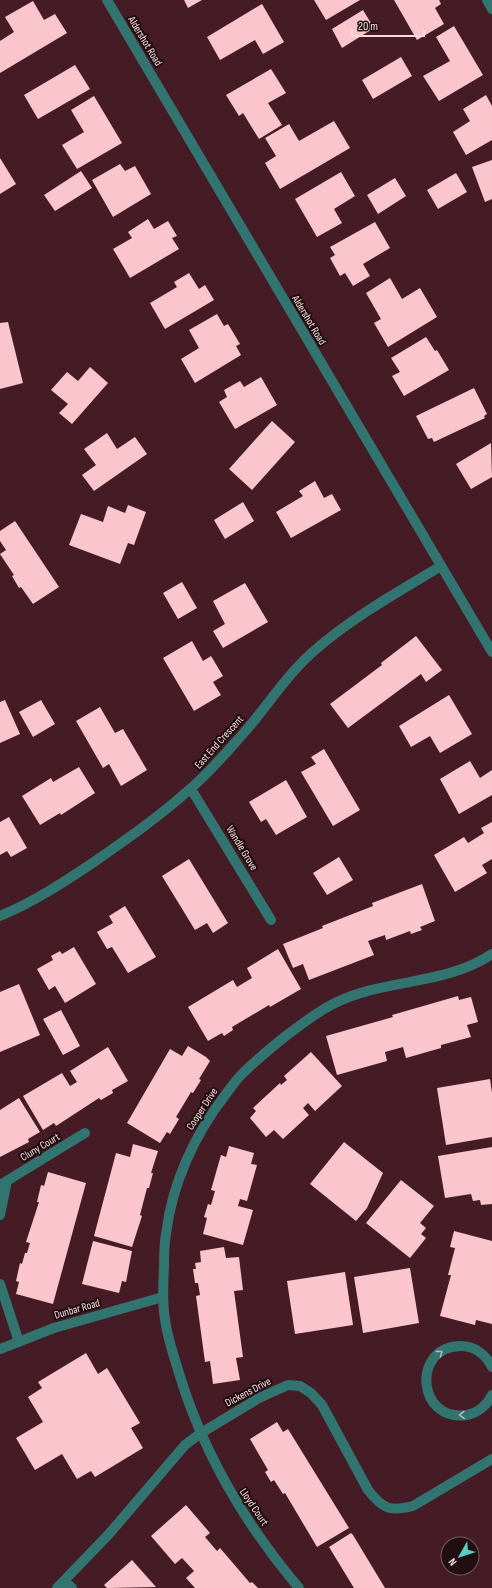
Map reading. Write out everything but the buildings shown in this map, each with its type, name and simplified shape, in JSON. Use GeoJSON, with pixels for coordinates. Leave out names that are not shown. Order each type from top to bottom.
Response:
{"type":"FeatureCollection","features":[{"type":"Feature","properties":{"kind":"street","name":"Aldershot Road"},"geometry":{"type":"LineString","coordinates":[[107,0],[492,652]]}},
{"type":"Feature","properties":{"kind":"street"},"geometry":{"type":"LineString","coordinates":[[487,0],[492,9]]}},
{"type":"Feature","properties":{"kind":"street","name":"East End Crescent"},"geometry":{"type":"LineString","coordinates":[[0,916],[30,903],[64,882],[150,822],[191,789],[242,735],[289,677],[314,650],[381,602],[441,566]]}},
{"type":"Feature","properties":{"kind":"street","name":"Wandle Grove"},"geometry":{"type":"LineString","coordinates":[[191,789],[271,920]]}},
{"type":"Feature","properties":{"kind":"street","name":"Cooper Drive"},"geometry":{"type":"LineString","coordinates":[[201,1433],[186,1396],[176,1362],[165,1322],[163,1297],[166,1233],[174,1192],[190,1151],[212,1112],[241,1074],[274,1045],[334,1003],[366,992],[466,967],[492,954]]}},
{"type":"Feature","properties":{"kind":"street","name":"Cluny Court"},"geometry":{"type":"LineString","coordinates":[[0,1215],[4,1183],[85,1134]]}},
{"type":"Feature","properties":{"kind":"street"},"geometry":{"type":"LineString","coordinates":[[0,1284],[19,1342]]}},
{"type":"Feature","properties":{"kind":"street","name":"Dunbar Road"},"geometry":{"type":"LineString","coordinates":[[0,1349],[54,1328],[163,1297]]}},
{"type":"Feature","properties":{"kind":"street"},"geometry":{"type":"LineString","coordinates":[[492,1367],[483,1354],[477,1350],[456,1346],[443,1351],[432,1360],[425,1380],[431,1399],[440,1409],[451,1415],[464,1415],[477,1412],[487,1403],[492,1395]]}},
{"type":"Feature","properties":{"kind":"street","name":"Dickens Drive"},"geometry":{"type":"LineString","coordinates":[[57,1588],[69,1584],[109,1534],[185,1445],[201,1433],[259,1398],[288,1385],[300,1386],[311,1392],[322,1405],[368,1490],[377,1502],[387,1508],[400,1510],[413,1506],[492,1459]]}},
{"type":"Feature","properties":{"kind":"street","name":"Lloyd Court"},"geometry":{"type":"LineString","coordinates":[[201,1433],[212,1460],[243,1514],[299,1588]]}}]}
